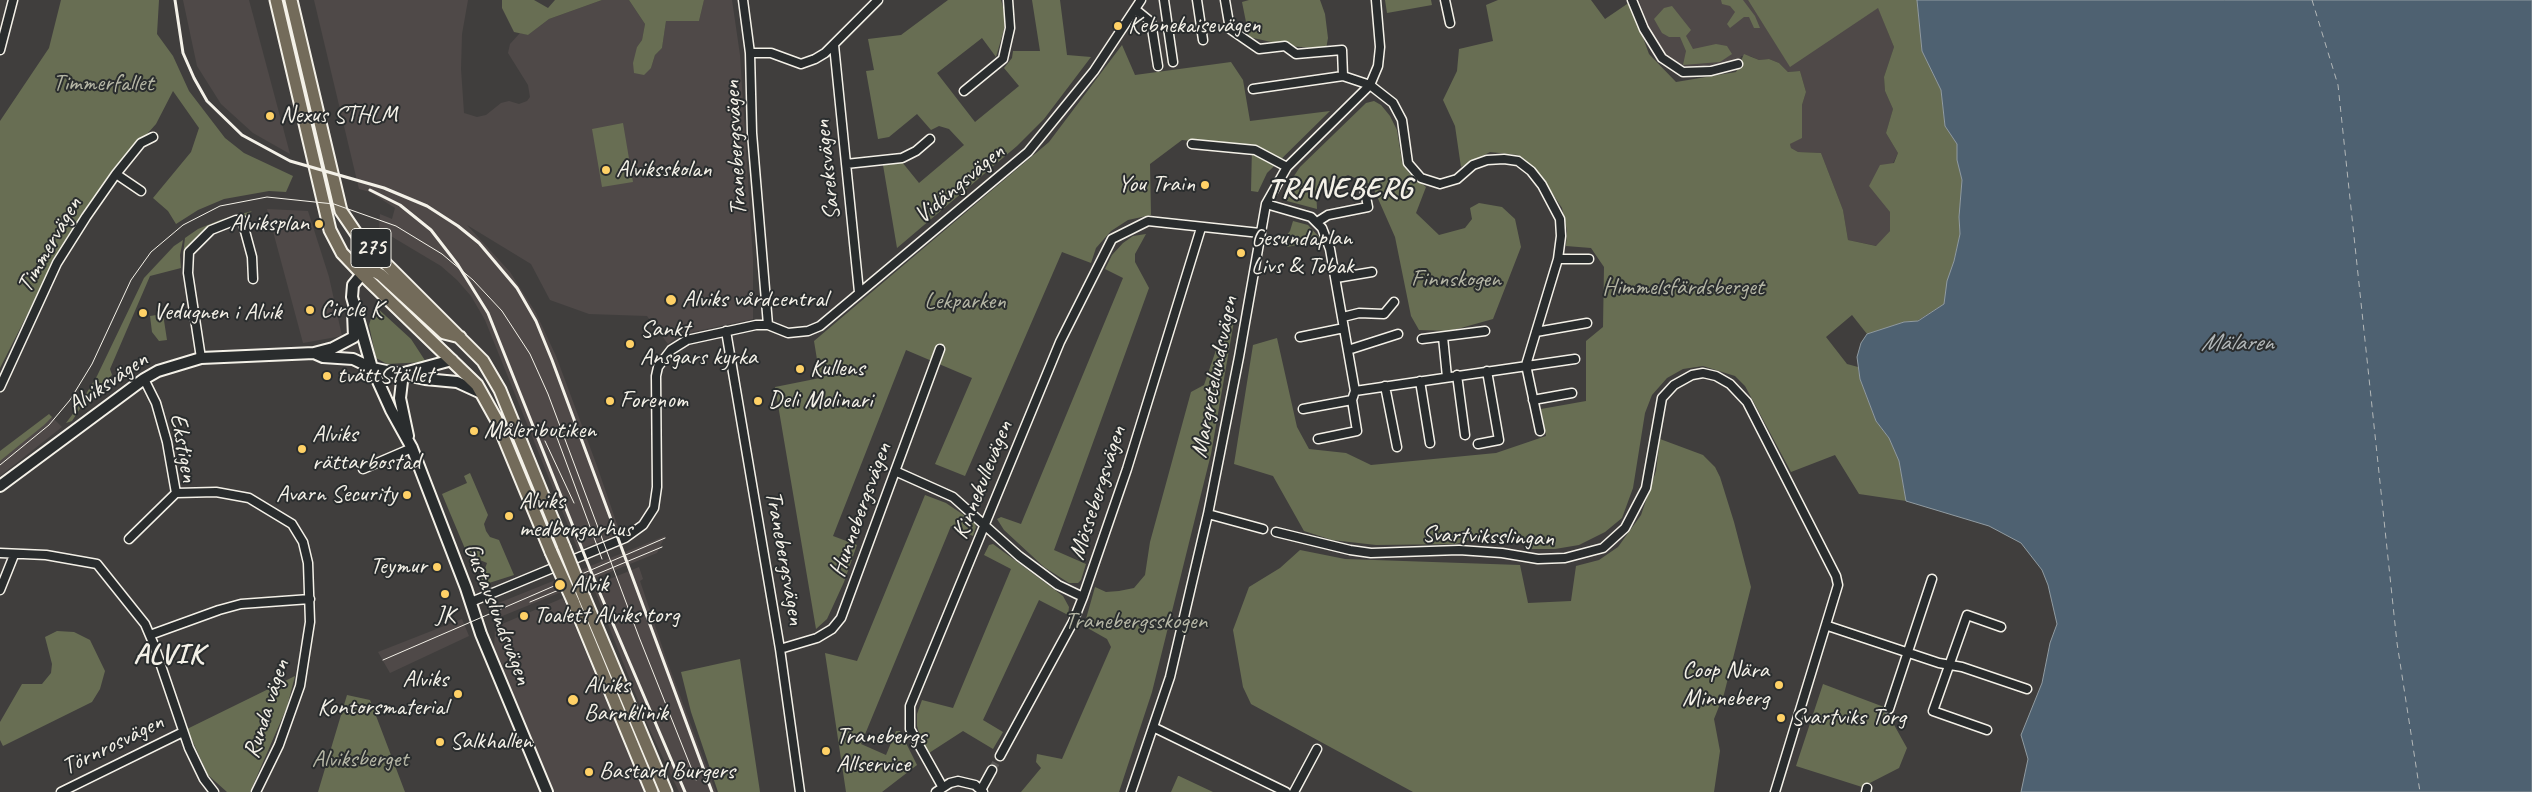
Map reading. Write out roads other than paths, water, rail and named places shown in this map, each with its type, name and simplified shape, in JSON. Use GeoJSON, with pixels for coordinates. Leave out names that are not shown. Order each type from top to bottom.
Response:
{"type":"FeatureCollection","features":[{"type":"Feature","properties":{"kind":"main road","name":"275"},"geometry":{"type":"LineString","coordinates":[[276,0],[330,230],[342,253],[470,376],[483,394],[496,419],[652,792]]}},
{"type":"Feature","properties":{"kind":"main road","name":"275"},"geometry":{"type":"LineString","coordinates":[[291,0],[341,211],[358,236],[483,362],[500,390],[666,792]]}},
{"type":"Feature","properties":{"kind":"main road"},"geometry":{"type":"LineString","coordinates":[[362,274],[368,271],[381,275],[437,328],[444,333],[460,337],[458,351],[452,360]]}},
{"type":"Feature","properties":{"kind":"street"},"geometry":{"type":"LineString","coordinates":[[0,50],[13,0]]}},
{"type":"Feature","properties":{"kind":"street","name":"Tranebergsvägen"},"geometry":{"type":"LineString","coordinates":[[742,0],[750,53],[752,133],[768,325]]}},
{"type":"Feature","properties":{"kind":"street"},"geometry":{"type":"LineString","coordinates":[[750,53],[770,54],[801,64],[815,59],[834,45],[878,0]]}},
{"type":"Feature","properties":{"kind":"street"},"geometry":{"type":"LineString","coordinates":[[964,91],[1003,59],[1010,28],[1008,0]]}},
{"type":"Feature","properties":{"kind":"street"},"geometry":{"type":"LineString","coordinates":[[1164,0],[1173,62]]}},
{"type":"Feature","properties":{"kind":"street"},"geometry":{"type":"LineString","coordinates":[[1197,0],[1203,40]]}},
{"type":"Feature","properties":{"kind":"street"},"geometry":{"type":"LineString","coordinates":[[1225,0],[1230,29],[1259,49],[1285,46],[1296,54],[1342,50],[1343,76]]}},
{"type":"Feature","properties":{"kind":"street","name":"Margretelundsvägen"},"geometry":{"type":"LineString","coordinates":[[1131,792],[1170,677],[1208,514],[1240,357],[1266,204],[1287,167],[1370,84],[1378,66],[1380,47],[1376,0]]}},
{"type":"Feature","properties":{"kind":"street"},"geometry":{"type":"LineString","coordinates":[[1445,0],[1450,23]]}},
{"type":"Feature","properties":{"kind":"street"},"geometry":{"type":"LineString","coordinates":[[1632,0],[1644,29],[1662,58],[1683,72],[1711,70],[1738,64]]}},
{"type":"Feature","properties":{"kind":"street","name":"Vidängsvägen"},"geometry":{"type":"LineString","coordinates":[[768,325],[788,334],[808,331],[820,326],[1028,152],[1094,71],[1139,3],[1151,22],[1158,66]]}},
{"type":"Feature","properties":{"kind":"street","name":"Sareksvägen"},"geometry":{"type":"LineString","coordinates":[[834,45],[859,292]]}},
{"type":"Feature","properties":{"kind":"street"},"geometry":{"type":"LineString","coordinates":[[1253,88],[1343,76],[1370,84],[1386,96],[1396,108],[1402,120],[1408,164],[1421,178],[1440,184],[1457,179],[1474,165],[1487,160],[1504,159],[1518,161],[1531,170],[1542,185],[1560,219],[1558,259],[1526,365],[1540,431]]}},
{"type":"Feature","properties":{"kind":"street","name":"Timmervägen"},"geometry":{"type":"LineString","coordinates":[[0,387],[57,263],[116,174],[141,143],[153,137]]}},
{"type":"Feature","properties":{"kind":"street"},"geometry":{"type":"LineString","coordinates":[[846,164],[902,158],[916,151],[930,139]]}},
{"type":"Feature","properties":{"kind":"street"},"geometry":{"type":"LineString","coordinates":[[1192,144],[1255,150],[1287,167]]}},
{"type":"Feature","properties":{"kind":"street"},"geometry":{"type":"LineString","coordinates":[[116,174],[141,192]]}},
{"type":"Feature","properties":{"kind":"street"},"geometry":{"type":"LineString","coordinates":[[1317,222],[1328,215],[1368,207],[1365,192]]}},
{"type":"Feature","properties":{"kind":"street"},"geometry":{"type":"LineString","coordinates":[[1266,204],[1295,211],[1317,222],[1322,228],[1330,249],[1355,391],[1352,400],[1357,431],[1318,439]]}},
{"type":"Feature","properties":{"kind":"street"},"geometry":{"type":"LineString","coordinates":[[201,358],[188,273],[189,252],[211,230],[236,220],[242,220],[252,257],[253,279]]}},
{"type":"Feature","properties":{"kind":"street","name":"Kinnekullevägen"},"geometry":{"type":"LineString","coordinates":[[939,789],[910,730],[910,706],[1060,342],[1112,239],[1148,221],[1260,234]]}},
{"type":"Feature","properties":{"kind":"street","name":"Mössebergsvägen"},"geometry":{"type":"LineString","coordinates":[[1000,756],[1073,622],[1083,598],[1127,469],[1201,228]]}},
{"type":"Feature","properties":{"kind":"street"},"geometry":{"type":"LineString","coordinates":[[1558,259],[1589,259]]}},
{"type":"Feature","properties":{"kind":"street"},"geometry":{"type":"LineString","coordinates":[[1336,278],[1372,272]]}},
{"type":"Feature","properties":{"kind":"street"},"geometry":{"type":"LineString","coordinates":[[362,274],[353,285],[352,297],[372,368],[425,379],[457,382],[483,394]]}},
{"type":"Feature","properties":{"kind":"street","name":"Alviksvägen"},"geometry":{"type":"LineString","coordinates":[[0,486],[144,378],[172,366],[201,358],[314,353],[343,344],[354,337],[352,297]]}},
{"type":"Feature","properties":{"kind":"street"},"geometry":{"type":"LineString","coordinates":[[1342,317],[1359,313],[1384,314],[1394,302]]}},
{"type":"Feature","properties":{"kind":"street"},"geometry":{"type":"LineString","coordinates":[[1536,332],[1588,323]]}},
{"type":"Feature","properties":{"kind":"street"},"geometry":{"type":"LineString","coordinates":[[471,602],[626,538],[644,525],[654,508],[657,486],[656,376],[658,367],[663,359],[679,344],[687,340],[726,331],[768,325]]}},
{"type":"Feature","properties":{"kind":"street"},"geometry":{"type":"LineString","coordinates":[[1300,337],[1344,328]]}},
{"type":"Feature","properties":{"kind":"street","name":"Tranebergsvägen"},"geometry":{"type":"LineString","coordinates":[[726,331],[780,649],[800,792]]}},
{"type":"Feature","properties":{"kind":"street"},"geometry":{"type":"LineString","coordinates":[[1422,340],[1485,331]]}},
{"type":"Feature","properties":{"kind":"street"},"geometry":{"type":"LineString","coordinates":[[1348,350],[1398,334]]}},
{"type":"Feature","properties":{"kind":"street"},"geometry":{"type":"LineString","coordinates":[[1443,337],[1447,377]]}},
{"type":"Feature","properties":{"kind":"street","name":"Hunnebergsvägen"},"geometry":{"type":"LineString","coordinates":[[780,649],[817,638],[832,629],[841,618],[940,349]]}},
{"type":"Feature","properties":{"kind":"street","name":"Alviksvägen"},"geometry":{"type":"LineString","coordinates":[[314,353],[323,357],[353,359],[372,368]]}},
{"type":"Feature","properties":{"kind":"street"},"geometry":{"type":"LineString","coordinates":[[1355,391],[1575,359]]}},
{"type":"Feature","properties":{"kind":"street"},"geometry":{"type":"LineString","coordinates":[[403,373],[452,360]]}},
{"type":"Feature","properties":{"kind":"street","name":"Gustavslundsvägen"},"geometry":{"type":"LineString","coordinates":[[372,368],[410,445]]}},
{"type":"Feature","properties":{"kind":"street"},"geometry":{"type":"LineString","coordinates":[[1478,444],[1499,440],[1487,371]]}},
{"type":"Feature","properties":{"kind":"street","name":"Gustavslundsvägen"},"geometry":{"type":"LineString","coordinates":[[403,373],[400,398],[410,445],[471,602],[480,634],[547,792]]}},
{"type":"Feature","properties":{"kind":"street","name":"Svartviksslingan"},"geometry":{"type":"LineString","coordinates":[[1276,532],[1327,545],[1371,553],[1459,550],[1502,553],[1538,560],[1565,558],[1603,548],[1626,528],[1646,488],[1662,398],[1674,385],[1692,375],[1703,373],[1716,376],[1730,384],[1747,402],[1836,576],[1838,586],[1828,626],[1775,792]]}},
{"type":"Feature","properties":{"kind":"street"},"geometry":{"type":"LineString","coordinates":[[1457,375],[1465,435]]}},
{"type":"Feature","properties":{"kind":"street","name":"Ekstigen"},"geometry":{"type":"LineString","coordinates":[[129,538],[176,493],[164,432],[156,403],[144,378]]}},
{"type":"Feature","properties":{"kind":"street"},"geometry":{"type":"LineString","coordinates":[[1420,381],[1430,443]]}},
{"type":"Feature","properties":{"kind":"street"},"geometry":{"type":"LineString","coordinates":[[1385,386],[1397,446]]}},
{"type":"Feature","properties":{"kind":"street"},"geometry":{"type":"LineString","coordinates":[[1533,400],[1572,393]]}},
{"type":"Feature","properties":{"kind":"street"},"geometry":{"type":"LineString","coordinates":[[1303,409],[1352,400]]}},
{"type":"Feature","properties":{"kind":"street"},"geometry":{"type":"LineString","coordinates":[[363,469],[410,445]]}},
{"type":"Feature","properties":{"kind":"street"},"geometry":{"type":"LineString","coordinates":[[895,471],[953,497],[1019,556],[1058,585],[1083,598]]}},
{"type":"Feature","properties":{"kind":"street","name":"Runda vägen"},"geometry":{"type":"LineString","coordinates":[[176,493],[216,492],[249,498],[292,524],[303,542],[308,563],[310,622],[300,686],[279,746],[256,792]]}},
{"type":"Feature","properties":{"kind":"street"},"geometry":{"type":"LineString","coordinates":[[1208,514],[1263,529]]}},
{"type":"Feature","properties":{"kind":"street"},"geometry":{"type":"LineString","coordinates":[[0,553],[46,556],[97,564],[144,624],[150,635],[183,732],[204,780],[214,792]]}},
{"type":"Feature","properties":{"kind":"street"},"geometry":{"type":"LineString","coordinates":[[0,590],[14,555]]}},
{"type":"Feature","properties":{"kind":"street"},"geometry":{"type":"LineString","coordinates":[[1889,709],[1932,579]]}},
{"type":"Feature","properties":{"kind":"street"},"geometry":{"type":"LineString","coordinates":[[150,635],[218,610],[241,604],[310,599]]}},
{"type":"Feature","properties":{"kind":"street"},"geometry":{"type":"LineString","coordinates":[[1987,730],[1933,712],[1967,615],[2001,627]]}},
{"type":"Feature","properties":{"kind":"street"},"geometry":{"type":"LineString","coordinates":[[1828,626],[2027,689]]}},
{"type":"Feature","properties":{"kind":"street"},"geometry":{"type":"LineString","coordinates":[[1153,728],[1286,792]]}},
{"type":"Feature","properties":{"kind":"street","name":"Törnrosvägen"},"geometry":{"type":"LineString","coordinates":[[61,792],[183,732]]}},
{"type":"Feature","properties":{"kind":"street"},"geometry":{"type":"LineString","coordinates":[[1294,792],[1317,749]]}},
{"type":"Feature","properties":{"kind":"street"},"geometry":{"type":"LineString","coordinates":[[939,789],[950,783],[967,782],[982,791],[992,770]]}},
{"type":"Feature","properties":{"kind":"water","name":"Mälaren"},"geometry":{"type":"Polygon","coordinates":[[[1917,0],[2532,0],[2532,792],[2021,792],[2028,759],[2021,735],[2042,683],[2050,643],[2057,624],[2048,585],[2042,570],[2021,543],[1989,526],[1906,501],[1899,461],[1889,438],[1876,421],[1860,379],[1857,357],[1861,343],[1867,334],[1904,322],[1918,321],[1944,304],[1947,281],[1960,234],[1959,217],[1962,180],[1957,160],[1957,144],[1945,126],[1941,90],[1922,51],[1917,0]]]}},
{"type":"Feature","properties":{"kind":"tunnel"},"geometry":{"type":"LineString","coordinates":[[992,770],[1000,756]]}},
{"type":"Feature","properties":{"kind":"tram line"},"geometry":{"type":"LineString","coordinates":[[0,465],[49,425],[70,400],[92,364],[131,280],[151,252],[183,225],[220,206],[267,197],[334,204],[396,226],[442,254],[473,280],[502,311],[530,354],[548,394],[639,637],[696,780]]}},
{"type":"Feature","properties":{"kind":"tram line"},"geometry":{"type":"LineString","coordinates":[[556,435],[602,559]]}},
{"type":"Feature","properties":{"kind":"tram line"},"geometry":{"type":"LineString","coordinates":[[545,441],[574,503]]}},
{"type":"Feature","properties":{"kind":"tram line"},"geometry":{"type":"LineString","coordinates":[[383,660],[665,538]]}},
{"type":"Feature","properties":{"kind":"tram line"},"geometry":{"type":"LineString","coordinates":[[530,602],[662,547]]}},
{"type":"Feature","properties":{"kind":"railway"},"geometry":{"type":"LineString","coordinates":[[175,0],[183,53],[194,78],[207,101],[242,135],[290,161],[384,188],[427,206],[458,226],[479,243],[517,288],[536,321],[552,360],[712,792]]}},
{"type":"Feature","properties":{"kind":"railway"},"geometry":{"type":"LineString","coordinates":[[370,190],[400,205],[431,230],[458,265],[488,313],[596,584],[685,792]]}},
{"type":"Feature","properties":{"kind":"place","name":"Kebnekaisevägen"},"geometry":{"type":"Point","coordinates":[1118,26]}},
{"type":"Feature","properties":{"kind":"place","name":"Nexus STHLM"},"geometry":{"type":"Point","coordinates":[270,116]}},
{"type":"Feature","properties":{"kind":"place","name":"Alviksskolan"},"geometry":{"type":"Point","coordinates":[606,170]}},
{"type":"Feature","properties":{"kind":"place","name":"You Train"},"geometry":{"type":"Point","coordinates":[1205,185]}},
{"type":"Feature","properties":{"kind":"place","name":"Alviksplan"},"geometry":{"type":"Point","coordinates":[319,224]}},
{"type":"Feature","properties":{"kind":"place","name":"Gesundaplan Livs & Tobak"},"geometry":{"type":"Point","coordinates":[1241,253]}},
{"type":"Feature","properties":{"kind":"place","name":"Alviks vårdcentral"},"geometry":{"type":"Point","coordinates":[671,300]}},
{"type":"Feature","properties":{"kind":"place","name":"Circle K"},"geometry":{"type":"Point","coordinates":[310,310]}},
{"type":"Feature","properties":{"kind":"place","name":"Vedugnen i Alvik"},"geometry":{"type":"Point","coordinates":[143,313]}},
{"type":"Feature","properties":{"kind":"place","name":"Sankt Ansgars kyrka"},"geometry":{"type":"Point","coordinates":[630,344]}},
{"type":"Feature","properties":{"kind":"place","name":"Kullens"},"geometry":{"type":"Point","coordinates":[800,369]}},
{"type":"Feature","properties":{"kind":"place","name":"tvättStället"},"geometry":{"type":"Point","coordinates":[327,376]}},
{"type":"Feature","properties":{"kind":"place","name":"Forenom"},"geometry":{"type":"Point","coordinates":[610,401]}},
{"type":"Feature","properties":{"kind":"place","name":"Deli Molinari"},"geometry":{"type":"Point","coordinates":[758,401]}},
{"type":"Feature","properties":{"kind":"place","name":"Måleributiken"},"geometry":{"type":"Point","coordinates":[474,431]}},
{"type":"Feature","properties":{"kind":"place","name":"Alviks rättarbostad"},"geometry":{"type":"Point","coordinates":[302,449]}},
{"type":"Feature","properties":{"kind":"place","name":"Avarn Security"},"geometry":{"type":"Point","coordinates":[407,495]}},
{"type":"Feature","properties":{"kind":"place","name":"Alviks medborgarhus"},"geometry":{"type":"Point","coordinates":[509,516]}},
{"type":"Feature","properties":{"kind":"place","name":"Teymur"},"geometry":{"type":"Point","coordinates":[437,567]}},
{"type":"Feature","properties":{"kind":"place","name":"Alvik"},"geometry":{"type":"Point","coordinates":[560,585]}},
{"type":"Feature","properties":{"kind":"place","name":"JK"},"geometry":{"type":"Point","coordinates":[445,594]}},
{"type":"Feature","properties":{"kind":"place","name":"Toalett Alviks torg"},"geometry":{"type":"Point","coordinates":[524,616]}},
{"type":"Feature","properties":{"kind":"place","name":"Coop Nära Minneberg"},"geometry":{"type":"Point","coordinates":[1779,685]}},
{"type":"Feature","properties":{"kind":"place","name":"Alviks Kontorsmaterial"},"geometry":{"type":"Point","coordinates":[458,694]}},
{"type":"Feature","properties":{"kind":"place","name":"Alviks Barnklinik"},"geometry":{"type":"Point","coordinates":[573,700]}},
{"type":"Feature","properties":{"kind":"place","name":"Svartviks Torg"},"geometry":{"type":"Point","coordinates":[1781,718]}},
{"type":"Feature","properties":{"kind":"place","name":"Salkhallen"},"geometry":{"type":"Point","coordinates":[440,742]}},
{"type":"Feature","properties":{"kind":"place","name":"Tranebergs Allservice"},"geometry":{"type":"Point","coordinates":[826,751]}},
{"type":"Feature","properties":{"kind":"place","name":"Bastard Burgers"},"geometry":{"type":"Point","coordinates":[589,772]}},
{"type":"Feature","properties":{"kind":"district","name":"TRANEBERG"},"geometry":{"type":"Point","coordinates":[1340,189]}},
{"type":"Feature","properties":{"kind":"district","name":"ALVIK"},"geometry":{"type":"Point","coordinates":[169,655]}},
{"type":"Feature","properties":{"kind":"park label","name":"Timmerfallet"},"geometry":{"type":"Point","coordinates":[103,84]}},
{"type":"Feature","properties":{"kind":"park label","name":"Finnskogen"},"geometry":{"type":"Point","coordinates":[1456,280]}},
{"type":"Feature","properties":{"kind":"park label","name":"Himmelsfärdsberget"},"geometry":{"type":"Point","coordinates":[1683,288]}},
{"type":"Feature","properties":{"kind":"park label","name":"Lekparken"},"geometry":{"type":"Point","coordinates":[965,302]}},
{"type":"Feature","properties":{"kind":"park label","name":"Tranebergsskogen"},"geometry":{"type":"Point","coordinates":[1136,622]}},
{"type":"Feature","properties":{"kind":"park label","name":"Alviksberget"},"geometry":{"type":"Point","coordinates":[360,760]}}]}
